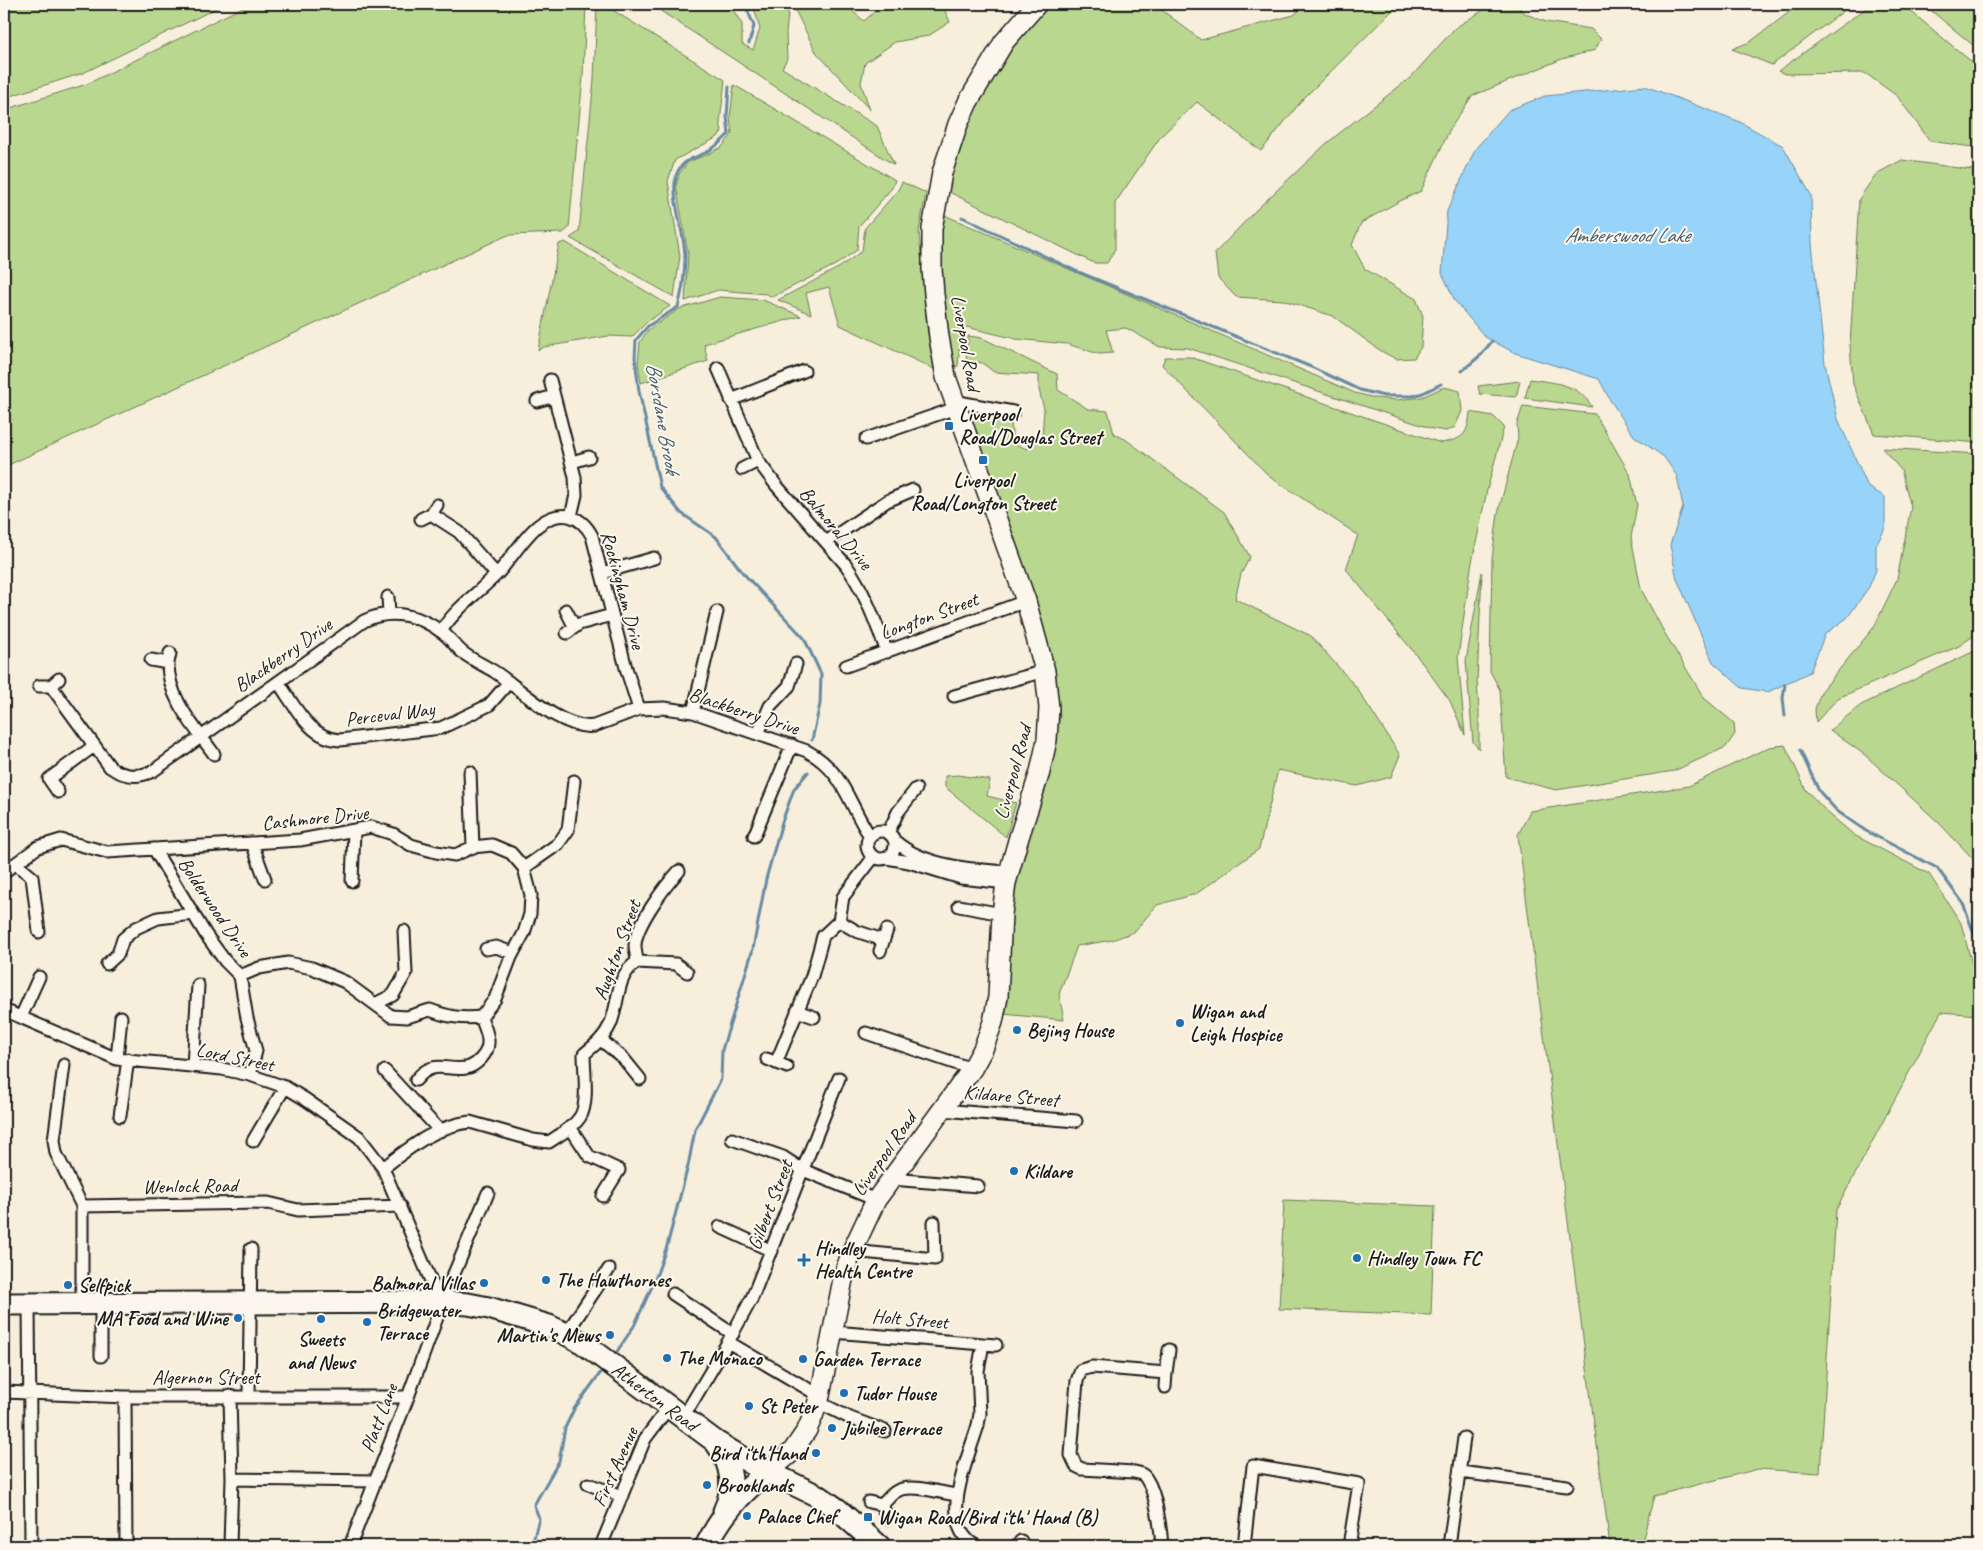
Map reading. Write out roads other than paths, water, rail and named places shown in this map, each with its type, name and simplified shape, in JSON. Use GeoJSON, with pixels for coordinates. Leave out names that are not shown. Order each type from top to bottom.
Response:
{"type":"FeatureCollection","features":[{"type":"Feature","properties":{"kind":"highway","name":"Atherton Road"},"geometry":{"type":"LineString","coordinates":[[4,1304],[440,1302],[489,1308],[549,1326],[566,1334],[742,1459],[820,1497],[837,1509],[879,1546]]}},
{"type":"Feature","properties":{"kind":"highway"},"geometry":{"type":"LineString","coordinates":[[706,1546],[729,1501],[732,1478],[728,1463],[716,1442]]}},
{"type":"Feature","properties":{"kind":"highway"},"geometry":{"type":"LineString","coordinates":[[720,1520],[745,1492],[768,1472]]}},
{"type":"Feature","properties":{"kind":"main road","name":"Liverpool Road"},"geometry":{"type":"LineString","coordinates":[[768,1472],[792,1452],[807,1430],[819,1399],[844,1274],[852,1251],[876,1200],[972,1069],[983,1049],[993,1022],[998,997],[1002,914],[1007,877],[1044,757],[1049,708],[1045,671],[1026,601],[954,404],[946,377],[940,344],[932,269],[932,229],[938,191],[950,147],[968,102],[1004,42],[1037,4]]}},
{"type":"Feature","properties":{"kind":"street","name":"Balmoral Drive"},"geometry":{"type":"LineString","coordinates":[[718,368],[758,461],[776,485],[846,565],[862,589],[887,652]]}},
{"type":"Feature","properties":{"kind":"street"},"geometry":{"type":"LineString","coordinates":[[731,400],[804,371]]}},
{"type":"Feature","properties":{"kind":"street"},"geometry":{"type":"LineString","coordinates":[[442,631],[454,613],[496,574],[541,522],[557,515],[571,516],[576,488],[572,462],[550,380]]}},
{"type":"Feature","properties":{"kind":"street"},"geometry":{"type":"LineString","coordinates":[[537,401],[554,396]]}},
{"type":"Feature","properties":{"kind":"street"},"geometry":{"type":"LineString","coordinates":[[866,438],[954,404],[1013,412]]}},
{"type":"Feature","properties":{"kind":"street"},"geometry":{"type":"LineString","coordinates":[[572,462],[589,457]]}},
{"type":"Feature","properties":{"kind":"street"},"geometry":{"type":"LineString","coordinates":[[742,469],[758,461]]}},
{"type":"Feature","properties":{"kind":"street"},"geometry":{"type":"LineString","coordinates":[[826,542],[887,501],[914,490]]}},
{"type":"Feature","properties":{"kind":"street"},"geometry":{"type":"LineString","coordinates":[[430,513],[459,532],[496,574]]}},
{"type":"Feature","properties":{"kind":"street","name":"Rockingham Drive"},"geometry":{"type":"LineString","coordinates":[[571,516],[580,521],[589,530],[639,709]]}},
{"type":"Feature","properties":{"kind":"street"},"geometry":{"type":"LineString","coordinates":[[602,573],[654,558]]}},
{"type":"Feature","properties":{"kind":"street"},"geometry":{"type":"LineString","coordinates":[[388,597],[389,613]]}},
{"type":"Feature","properties":{"kind":"street","name":"Longton Street"},"geometry":{"type":"LineString","coordinates":[[846,666],[1026,601]]}},
{"type":"Feature","properties":{"kind":"street"},"geometry":{"type":"LineString","coordinates":[[566,610],[570,629],[612,615]]}},
{"type":"Feature","properties":{"kind":"street"},"geometry":{"type":"LineString","coordinates":[[693,712],[717,612]]}},
{"type":"Feature","properties":{"kind":"street","name":"Blackberry Drive"},"geometry":{"type":"LineString","coordinates":[[50,684],[94,746],[115,771],[139,776],[153,771],[364,621],[389,613],[412,616],[442,631],[462,651],[563,720],[581,727],[594,726],[639,709],[664,708],[693,712],[792,745],[820,758],[836,774],[870,836]]}},
{"type":"Feature","properties":{"kind":"street"},"geometry":{"type":"LineString","coordinates":[[151,660],[169,658],[170,682],[176,698],[214,754]]}},
{"type":"Feature","properties":{"kind":"street"},"geometry":{"type":"LineString","coordinates":[[758,734],[770,706],[789,686],[796,664]]}},
{"type":"Feature","properties":{"kind":"street"},"geometry":{"type":"LineString","coordinates":[[954,696],[1045,671]]}},
{"type":"Feature","properties":{"kind":"street","name":"Perceval Way"},"geometry":{"type":"LineString","coordinates":[[278,682],[312,728],[318,740],[340,740],[441,728],[489,705],[508,682]]}},
{"type":"Feature","properties":{"kind":"street"},"geometry":{"type":"LineString","coordinates":[[754,836],[792,745]]}},
{"type":"Feature","properties":{"kind":"street"},"geometry":{"type":"LineString","coordinates":[[58,792],[45,782],[94,746]]}},
{"type":"Feature","properties":{"kind":"street"},"geometry":{"type":"LineString","coordinates":[[470,772],[473,847]]}},
{"type":"Feature","properties":{"kind":"street"},"geometry":{"type":"LineString","coordinates":[[240,976],[259,968],[288,964],[312,968],[346,982],[391,1016],[408,1017],[430,1010],[446,1016],[464,1019],[481,1017],[496,998],[524,933],[530,914],[531,895],[524,868],[558,844],[568,830],[574,782]]}},
{"type":"Feature","properties":{"kind":"street"},"geometry":{"type":"LineString","coordinates":[[887,858],[895,850],[892,837],[898,812],[916,789]]}},
{"type":"Feature","properties":{"kind":"street","name":"Cashmore Drive"},"geometry":{"type":"LineString","coordinates":[[4,872],[38,847],[62,840],[107,852],[300,840],[371,826],[393,834],[411,845],[455,855],[473,847],[492,845],[511,853],[524,868]]}},
{"type":"Feature","properties":{"kind":"street"},"geometry":{"type":"LineString","coordinates":[[352,881],[354,830]]}},
{"type":"Feature","properties":{"kind":"street"},"geometry":{"type":"LineString","coordinates":[[881,831],[892,837],[908,852],[943,863],[1007,877],[961,878],[909,862],[887,858],[878,860],[873,858],[867,850],[868,840],[870,836],[881,831]]}},
{"type":"Feature","properties":{"kind":"street"},"geometry":{"type":"LineString","coordinates":[[252,843],[265,879]]}},
{"type":"Feature","properties":{"kind":"street","name":"Bolderwood Drive"},"geometry":{"type":"LineString","coordinates":[[154,849],[193,914],[225,961],[240,976],[247,1018],[256,1051],[250,1075]]}},
{"type":"Feature","properties":{"kind":"street"},"geometry":{"type":"LineString","coordinates":[[777,1063],[812,976],[823,936],[839,921],[843,897],[873,858]]}},
{"type":"Feature","properties":{"kind":"street"},"geometry":{"type":"LineString","coordinates":[[16,864],[32,877],[39,932]]}},
{"type":"Feature","properties":{"kind":"street","name":"Aughton Street"},"geometry":{"type":"LineString","coordinates":[[383,1168],[416,1143],[460,1123],[470,1122],[533,1140],[549,1142],[570,1127],[580,1117],[585,1100],[584,1054],[601,1040],[610,1025],[622,979],[628,968],[638,962],[634,945],[642,925],[656,900],[679,871]]}},
{"type":"Feature","properties":{"kind":"street"},"geometry":{"type":"LineString","coordinates":[[959,906],[1002,914]]}},
{"type":"Feature","properties":{"kind":"street"},"geometry":{"type":"LineString","coordinates":[[107,964],[118,954],[123,939],[136,928],[158,918],[193,914]]}},
{"type":"Feature","properties":{"kind":"street"},"geometry":{"type":"LineString","coordinates":[[839,921],[856,931],[883,940]]}},
{"type":"Feature","properties":{"kind":"street"},"geometry":{"type":"LineString","coordinates":[[375,1004],[393,995],[406,973],[404,931]]}},
{"type":"Feature","properties":{"kind":"street"},"geometry":{"type":"LineString","coordinates":[[486,949],[496,947],[514,953]]}},
{"type":"Feature","properties":{"kind":"street"},"geometry":{"type":"LineString","coordinates":[[638,962],[676,964],[687,972]]}},
{"type":"Feature","properties":{"kind":"street"},"geometry":{"type":"LineString","coordinates":[[21,1017],[39,977]]}},
{"type":"Feature","properties":{"kind":"street"},"geometry":{"type":"LineString","coordinates":[[193,1066],[198,985]]}},
{"type":"Feature","properties":{"kind":"street","name":"Lord Street"},"geometry":{"type":"LineString","coordinates":[[4,1010],[122,1059],[222,1069],[250,1075],[285,1087],[306,1099],[359,1137],[383,1168],[440,1302]]}},
{"type":"Feature","properties":{"kind":"street"},"geometry":{"type":"LineString","coordinates":[[797,1011],[814,1017]]}},
{"type":"Feature","properties":{"kind":"street"},"geometry":{"type":"LineString","coordinates":[[120,1116],[121,1017]]}},
{"type":"Feature","properties":{"kind":"street"},"geometry":{"type":"LineString","coordinates":[[416,1080],[422,1072],[443,1066],[466,1068],[482,1059],[488,1043],[481,1017]]}},
{"type":"Feature","properties":{"kind":"street"},"geometry":{"type":"LineString","coordinates":[[866,1033],[972,1069]]}},
{"type":"Feature","properties":{"kind":"street"},"geometry":{"type":"LineString","coordinates":[[601,1040],[623,1058],[640,1079]]}},
{"type":"Feature","properties":{"kind":"street"},"geometry":{"type":"LineString","coordinates":[[64,1065],[54,1140],[56,1153],[82,1206],[91,1304],[101,1356]]}},
{"type":"Feature","properties":{"kind":"street"},"geometry":{"type":"LineString","coordinates":[[386,1071],[440,1131]]}},
{"type":"Feature","properties":{"kind":"street","name":"Gilbert Street"},"geometry":{"type":"LineString","coordinates":[[690,1406],[731,1338],[752,1298],[839,1078]]}},
{"type":"Feature","properties":{"kind":"street"},"geometry":{"type":"LineString","coordinates":[[253,1141],[285,1087]]}},
{"type":"Feature","properties":{"kind":"street","name":"Kildare Street"},"geometry":{"type":"LineString","coordinates":[[942,1110],[1076,1121]]}},
{"type":"Feature","properties":{"kind":"street"},"geometry":{"type":"LineString","coordinates":[[570,1127],[589,1156],[619,1170],[603,1196]]}},
{"type":"Feature","properties":{"kind":"street"},"geometry":{"type":"LineString","coordinates":[[732,1139],[784,1158],[803,1170],[876,1200]]}},
{"type":"Feature","properties":{"kind":"street"},"geometry":{"type":"LineString","coordinates":[[891,1179],[978,1186]]}},
{"type":"Feature","properties":{"kind":"street","name":"Platt Lane"},"geometry":{"type":"LineString","coordinates":[[350,1546],[408,1397],[439,1312],[440,1302],[445,1295],[488,1193]]}},
{"type":"Feature","properties":{"kind":"street","name":"Wenlock Road"},"geometry":{"type":"LineString","coordinates":[[82,1206],[268,1203],[298,1210],[400,1206]]}},
{"type":"Feature","properties":{"kind":"street"},"geometry":{"type":"LineString","coordinates":[[852,1251],[935,1259],[934,1222]]}},
{"type":"Feature","properties":{"kind":"street"},"geometry":{"type":"LineString","coordinates":[[720,1227],[772,1251]]}},
{"type":"Feature","properties":{"kind":"street"},"geometry":{"type":"LineString","coordinates":[[249,1396],[251,1249]]}},
{"type":"Feature","properties":{"kind":"street"},"geometry":{"type":"LineString","coordinates":[[566,1334],[609,1269]]}},
{"type":"Feature","properties":{"kind":"street"},"geometry":{"type":"LineString","coordinates":[[673,1294],[731,1338],[819,1399],[850,1418],[884,1431]]}},
{"type":"Feature","properties":{"kind":"street"},"geometry":{"type":"LineString","coordinates":[[29,1304],[32,1546]]}},
{"type":"Feature","properties":{"kind":"street","name":"Holt Street"},"geometry":{"type":"LineString","coordinates":[[833,1332],[996,1345]]}},
{"type":"Feature","properties":{"kind":"street"},"geometry":{"type":"LineString","coordinates":[[976,1546],[965,1539],[958,1524],[957,1495],[980,1414],[978,1371],[983,1344]]}},
{"type":"Feature","properties":{"kind":"street"},"geometry":{"type":"LineString","coordinates":[[1165,1387],[1169,1350]]}},
{"type":"Feature","properties":{"kind":"street"},"geometry":{"type":"LineString","coordinates":[[1162,1546],[1152,1492],[1146,1478],[1141,1473],[1082,1468],[1076,1466],[1071,1455],[1077,1381],[1081,1370],[1092,1367],[1166,1373]]}},
{"type":"Feature","properties":{"kind":"street","name":"Algernon Street"},"geometry":{"type":"LineString","coordinates":[[4,1392],[125,1397],[408,1397]]}},
{"type":"Feature","properties":{"kind":"street"},"geometry":{"type":"LineString","coordinates":[[230,1396],[232,1479],[230,1546]]}},
{"type":"Feature","properties":{"kind":"street"},"geometry":{"type":"LineString","coordinates":[[125,1397],[126,1546]]}},
{"type":"Feature","properties":{"kind":"street","name":"First Avenue"},"geometry":{"type":"LineString","coordinates":[[601,1546],[645,1439],[669,1407]]}},
{"type":"Feature","properties":{"kind":"street"},"geometry":{"type":"LineString","coordinates":[[1449,1546],[1464,1438]]}},
{"type":"Feature","properties":{"kind":"street"},"geometry":{"type":"LineString","coordinates":[[1244,1546],[1253,1466],[1359,1484],[1349,1546]]}},
{"type":"Feature","properties":{"kind":"street"},"geometry":{"type":"LineString","coordinates":[[1460,1472],[1567,1485]]}},
{"type":"Feature","properties":{"kind":"street"},"geometry":{"type":"LineString","coordinates":[[232,1479],[375,1482]]}},
{"type":"Feature","properties":{"kind":"street"},"geometry":{"type":"LineString","coordinates":[[588,1484],[622,1496]]}},
{"type":"Feature","properties":{"kind":"street"},"geometry":{"type":"LineString","coordinates":[[882,1505],[896,1491],[904,1488],[912,1487],[957,1495]]}},
{"type":"Feature","properties":{"kind":"street"},"geometry":{"type":"LineString","coordinates":[[869,1502],[882,1505]]}},
{"type":"Feature","properties":{"kind":"street"},"geometry":{"type":"LineString","coordinates":[[882,1505],[887,1518]]}},
{"type":"Feature","properties":{"kind":"water","name":"Amberswood Lake"},"geometry":{"type":"Polygon","coordinates":[[[1645,86],[1738,121],[1783,146],[1811,195],[1812,244],[1825,364],[1838,419],[1868,487],[1885,497],[1885,528],[1876,546],[1876,570],[1869,587],[1847,618],[1825,634],[1810,672],[1768,692],[1742,688],[1713,662],[1677,579],[1670,545],[1683,507],[1677,476],[1664,457],[1634,436],[1610,400],[1599,379],[1515,353],[1485,337],[1455,301],[1442,273],[1447,211],[1476,148],[1509,110],[1545,96],[1645,86]]]}},
{"type":"Feature","properties":{"kind":"waterway","name":"Borsdane Brook"},"geometry":{"type":"LineString","coordinates":[[745,4],[754,26],[749,43]]}},
{"type":"Feature","properties":{"kind":"waterway","name":"Borsdane Brook"},"geometry":{"type":"LineString","coordinates":[[729,87],[727,117],[729,134],[712,149],[690,159],[678,171],[675,179],[676,199],[685,254],[682,287],[678,307],[648,326],[636,340],[635,358],[639,391],[660,487],[681,513],[716,537],[743,573],[804,638],[821,674],[820,704],[812,740]]}},
{"type":"Feature","properties":{"kind":"waterway"},"geometry":{"type":"LineString","coordinates":[[962,217],[1076,271],[1311,367],[1360,390],[1384,396],[1413,396],[1441,384]]}},
{"type":"Feature","properties":{"kind":"waterway"},"geometry":{"type":"LineString","coordinates":[[1462,371],[1482,354],[1492,341]]}},
{"type":"Feature","properties":{"kind":"waterway"},"geometry":{"type":"LineString","coordinates":[[1785,684],[1783,698],[1785,716]]}},
{"type":"Feature","properties":{"kind":"waterway"},"geometry":{"type":"LineString","coordinates":[[1800,750],[1819,791],[1837,811],[1866,831],[1937,868],[1963,903],[1979,948]]}},
{"type":"Feature","properties":{"kind":"waterway"},"geometry":{"type":"LineString","coordinates":[[614,1356],[634,1326],[654,1282],[667,1246],[688,1166],[695,1130],[721,1079],[722,1050],[753,949],[766,879],[782,822],[794,789],[808,772]]}},
{"type":"Feature","properties":{"kind":"waterway"},"geometry":{"type":"LineString","coordinates":[[532,1546],[539,1518],[534,1505],[559,1461],[565,1428],[574,1409],[604,1368]]}},
{"type":"Feature","properties":{"kind":"place","name":"Liverpool Road/Douglas Street"},"geometry":{"type":"Point","coordinates":[949,426]}},
{"type":"Feature","properties":{"kind":"place","name":"Liverpool Road/Longton Street"},"geometry":{"type":"Point","coordinates":[983,460]}},
{"type":"Feature","properties":{"kind":"place","name":"Wigan and Leigh Hospice"},"geometry":{"type":"Point","coordinates":[1180,1023]}},
{"type":"Feature","properties":{"kind":"place","name":"Bejing House"},"geometry":{"type":"Point","coordinates":[1017,1030]}},
{"type":"Feature","properties":{"kind":"place","name":"Kildare"},"geometry":{"type":"Point","coordinates":[1014,1171]}},
{"type":"Feature","properties":{"kind":"place","name":"Hindley Town FC"},"geometry":{"type":"Point","coordinates":[1357,1258]}},
{"type":"Feature","properties":{"kind":"place","name":"Hindley Health Centre"},"geometry":{"type":"Point","coordinates":[804,1260]}},
{"type":"Feature","properties":{"kind":"place","name":"The Hawthornes"},"geometry":{"type":"Point","coordinates":[546,1280]}},
{"type":"Feature","properties":{"kind":"place","name":"Balmoral Villas"},"geometry":{"type":"Point","coordinates":[484,1283]}},
{"type":"Feature","properties":{"kind":"place","name":"Selfpick"},"geometry":{"type":"Point","coordinates":[68,1285]}},
{"type":"Feature","properties":{"kind":"place","name":"MA Food and Wine"},"geometry":{"type":"Point","coordinates":[238,1318]}},
{"type":"Feature","properties":{"kind":"place","name":"Sweets and News"},"geometry":{"type":"Point","coordinates":[321,1319]}},
{"type":"Feature","properties":{"kind":"place","name":"Bridgewater Terrace"},"geometry":{"type":"Point","coordinates":[367,1322]}},
{"type":"Feature","properties":{"kind":"place","name":"Martin's Mews"},"geometry":{"type":"Point","coordinates":[610,1335]}},
{"type":"Feature","properties":{"kind":"place","name":"The Monaco"},"geometry":{"type":"Point","coordinates":[667,1358]}},
{"type":"Feature","properties":{"kind":"place","name":"Garden Terrace"},"geometry":{"type":"Point","coordinates":[803,1359]}},
{"type":"Feature","properties":{"kind":"place","name":"Tudor House"},"geometry":{"type":"Point","coordinates":[844,1393]}},
{"type":"Feature","properties":{"kind":"place","name":"St Peter"},"geometry":{"type":"Point","coordinates":[749,1406]}},
{"type":"Feature","properties":{"kind":"place","name":"Jubilee Terrace"},"geometry":{"type":"Point","coordinates":[832,1428]}},
{"type":"Feature","properties":{"kind":"place","name":"Bird i'th'Hand"},"geometry":{"type":"Point","coordinates":[816,1453]}},
{"type":"Feature","properties":{"kind":"place","name":"Brooklands"},"geometry":{"type":"Point","coordinates":[707,1485]}},
{"type":"Feature","properties":{"kind":"place","name":"Palace Chef"},"geometry":{"type":"Point","coordinates":[747,1516]}},
{"type":"Feature","properties":{"kind":"place","name":"Wigan Road/Bird i'th' Hand (B)"},"geometry":{"type":"Point","coordinates":[868,1517]}}]}
